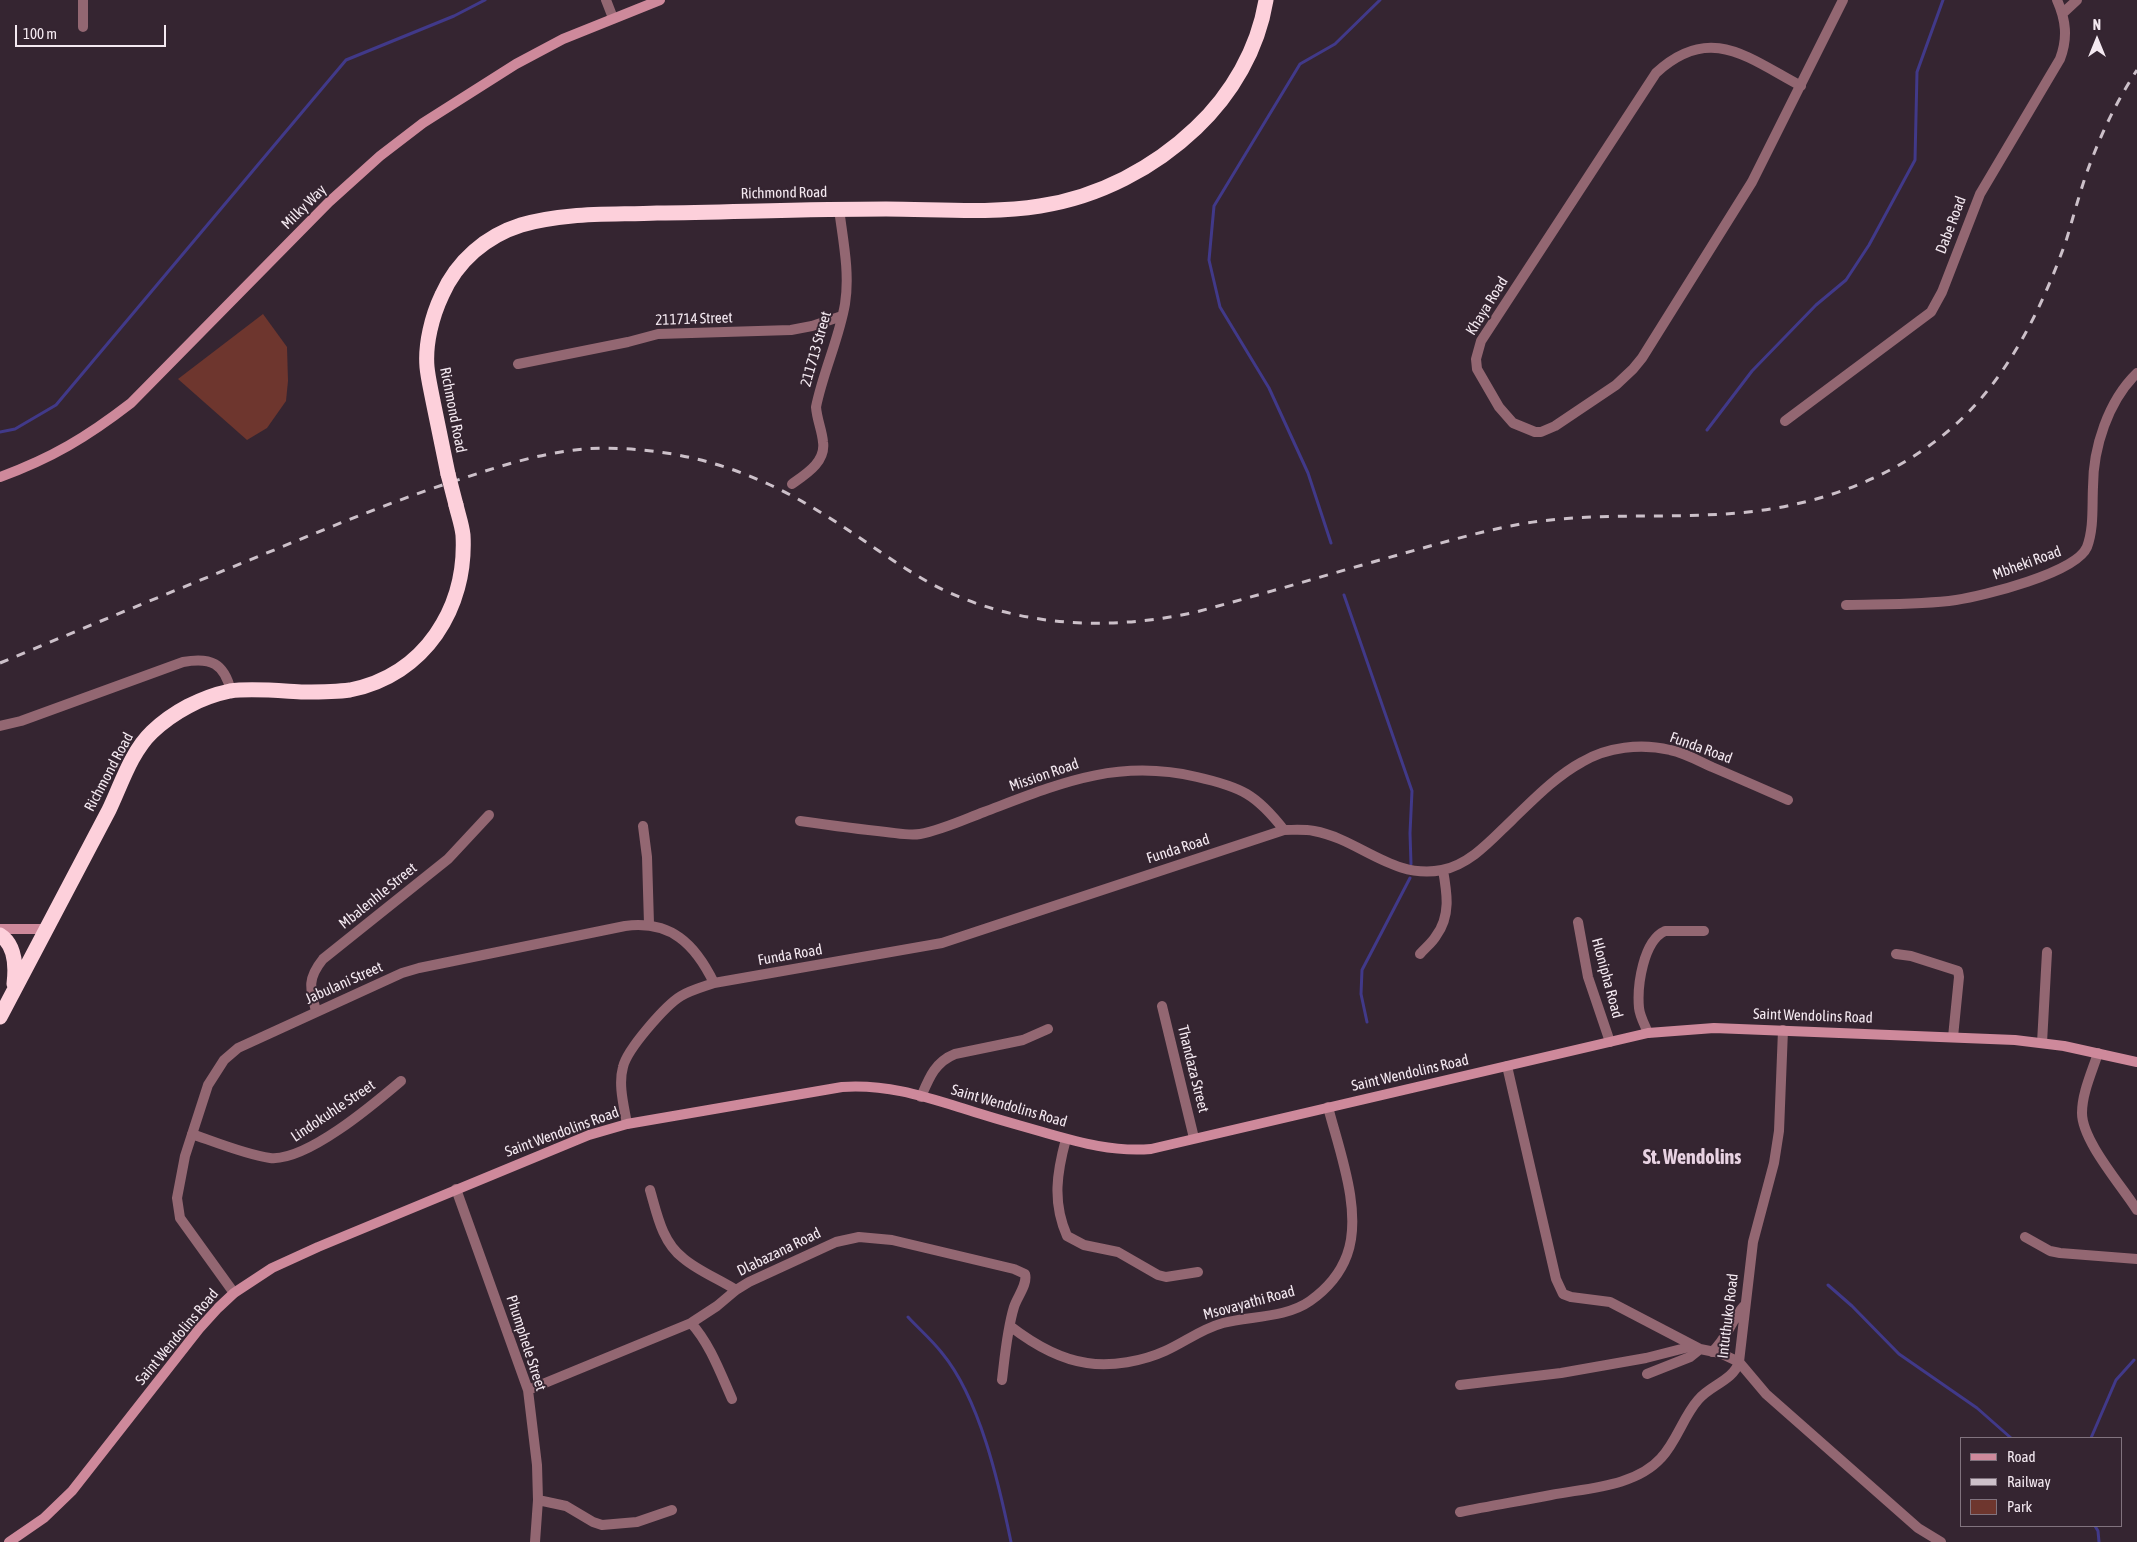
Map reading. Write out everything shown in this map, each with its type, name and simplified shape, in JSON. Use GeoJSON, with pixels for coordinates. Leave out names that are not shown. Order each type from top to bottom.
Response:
{"type":"FeatureCollection","features":[{"type":"Feature","properties":{"kind":"highway","name":"Richmond Road"},"geometry":{"type":"LineString","coordinates":[[0,1016],[109,810],[134,757],[150,734],[171,716],[191,704],[231,691],[323,692],[350,690],[374,683],[398,671],[418,656],[440,632],[454,603],[462,569],[463,534],[448,474],[427,366],[429,339],[435,312],[442,293],[471,253],[488,240],[521,225],[567,216],[839,209],[1001,209],[1040,206],[1077,198],[1118,182],[1150,165],[1178,145],[1212,113],[1234,85],[1251,52],[1266,0]]}},
{"type":"Feature","properties":{"kind":"highway"},"geometry":{"type":"LineString","coordinates":[[0,935],[9,944],[16,966],[13,993]]}},
{"type":"Feature","properties":{"kind":"street"},"geometry":{"type":"LineString","coordinates":[[84,0],[84,27]]}},
{"type":"Feature","properties":{"kind":"street"},"geometry":{"type":"LineString","coordinates":[[606,0],[613,18]]}},
{"type":"Feature","properties":{"kind":"street","name":"Milky Way"},"geometry":{"type":"LineString","coordinates":[[0,477],[63,451],[96,430],[131,403],[330,202],[380,156],[423,123],[516,64],[563,39],[660,0]]}},
{"type":"Feature","properties":{"kind":"street","name":"Khaya Road"},"geometry":{"type":"LineString","coordinates":[[1801,86],[1751,60],[1730,51],[1715,48],[1685,51],[1670,60],[1656,73],[1481,341],[1476,360],[1477,369],[1499,407],[1513,423],[1535,432],[1555,426],[1616,384],[1638,364],[1752,182],[1801,86],[1843,0]]}},
{"type":"Feature","properties":{"kind":"street","name":"Dabe Road"},"geometry":{"type":"LineString","coordinates":[[1785,421],[1931,312],[1942,292],[1980,194],[2060,59],[2065,47],[2066,32],[2063,12],[2057,0]]}},
{"type":"Feature","properties":{"kind":"street"},"geometry":{"type":"LineString","coordinates":[[2063,12],[2077,0]]}},
{"type":"Feature","properties":{"kind":"street","name":"211713 Street"},"geometry":{"type":"LineString","coordinates":[[792,484],[815,467],[823,452],[824,443],[817,422],[816,407],[842,316],[846,278],[839,209]]}},
{"type":"Feature","properties":{"kind":"street","name":"211714 Street"},"geometry":{"type":"LineString","coordinates":[[518,364],[628,342],[658,334],[791,330],[812,326],[842,316]]}},
{"type":"Feature","properties":{"kind":"street","name":"Mbheki Road"},"geometry":{"type":"LineString","coordinates":[[1846,605],[1956,600],[1992,592],[2052,573],[2075,560],[2086,550],[2090,538],[2095,462],[2098,445],[2116,400],[2137,374]]}},
{"type":"Feature","properties":{"kind":"street"},"geometry":{"type":"LineString","coordinates":[[0,726],[20,722],[183,662],[194,660],[216,664],[227,676],[231,691]]}},
{"type":"Feature","properties":{"kind":"street","name":"Funda Road"},"geometry":{"type":"LineString","coordinates":[[627,1124],[621,1084],[622,1067],[629,1052],[670,1005],[682,995],[714,983],[942,943],[1284,830],[1304,830],[1330,836],[1400,868],[1412,871],[1443,870],[1476,854],[1535,798],[1568,771],[1592,756],[1621,748],[1634,747],[1671,750],[1788,800]]}},
{"type":"Feature","properties":{"kind":"street","name":"Mission Road"},"geometry":{"type":"LineString","coordinates":[[800,821],[917,834],[940,829],[1066,782],[1126,769],[1151,769],[1185,774],[1235,786],[1251,795],[1267,809],[1284,830]]}},
{"type":"Feature","properties":{"kind":"street","name":"Mbalenhle Street"},"geometry":{"type":"LineString","coordinates":[[316,1011],[310,990],[311,978],[323,959],[448,859],[489,815]]}},
{"type":"Feature","properties":{"kind":"street"},"geometry":{"type":"LineString","coordinates":[[643,826],[647,857],[649,924]]}},
{"type":"Feature","properties":{"kind":"street"},"geometry":{"type":"LineString","coordinates":[[1420,954],[1436,937],[1443,924],[1448,900],[1443,870]]}},
{"type":"Feature","properties":{"kind":"street","name":"Hlonipha Road"},"geometry":{"type":"LineString","coordinates":[[1578,922],[1588,977],[1610,1042]]}},
{"type":"Feature","properties":{"kind":"street","name":"Jabulani Street"},"geometry":{"type":"LineString","coordinates":[[234,1293],[180,1218],[177,1206],[177,1191],[192,1134],[208,1085],[224,1060],[238,1048],[316,1011],[419,968],[625,926],[649,924],[684,940],[704,964],[714,983]]}},
{"type":"Feature","properties":{"kind":"street"},"geometry":{"type":"LineString","coordinates":[[0,929],[46,929]]}},
{"type":"Feature","properties":{"kind":"street"},"geometry":{"type":"LineString","coordinates":[[1648,1034],[1640,1014],[1639,995],[1645,958],[1651,943],[1665,930],[1704,931]]}},
{"type":"Feature","properties":{"kind":"street"},"geometry":{"type":"LineString","coordinates":[[2042,1043],[2047,952]]}},
{"type":"Feature","properties":{"kind":"street"},"geometry":{"type":"LineString","coordinates":[[1896,954],[1954,969],[1958,972],[1953,1037]]}},
{"type":"Feature","properties":{"kind":"street","name":"Thandaza Street"},"geometry":{"type":"LineString","coordinates":[[1162,1006],[1194,1138]]}},
{"type":"Feature","properties":{"kind":"street","name":"Saint Wendolins Road"},"geometry":{"type":"LineString","coordinates":[[9,1542],[44,1518],[72,1491],[199,1329],[234,1293],[272,1268],[318,1246],[590,1135],[627,1124],[842,1087],[868,1086],[890,1088],[1066,1139],[1128,1151],[1150,1149],[1648,1034],[1714,1028],[1953,1037],[2042,1043],[2137,1062]]}},
{"type":"Feature","properties":{"kind":"street"},"geometry":{"type":"LineString","coordinates":[[921,1097],[935,1068],[946,1057],[1023,1040],[1048,1029]]}},
{"type":"Feature","properties":{"kind":"street","name":"Intuthuko Road"},"geometry":{"type":"LineString","coordinates":[[1460,1512],[1612,1484],[1648,1470],[1661,1458],[1674,1440],[1696,1401],[1709,1389],[1732,1375],[1739,1362],[1744,1306],[1756,1228],[1776,1155],[1781,1103],[1783,1030]]}},
{"type":"Feature","properties":{"kind":"street"},"geometry":{"type":"LineString","coordinates":[[2098,1053],[2083,1102],[2084,1127],[2100,1156],[2137,1210]]}},
{"type":"Feature","properties":{"kind":"street"},"geometry":{"type":"LineString","coordinates":[[1508,1066],[1556,1280],[1563,1294],[1610,1302],[1697,1347],[1727,1356],[1739,1362],[1766,1394],[1918,1528],[1941,1542]]}},
{"type":"Feature","properties":{"kind":"street","name":"Lindokuhle Street"},"geometry":{"type":"LineString","coordinates":[[192,1134],[264,1157],[286,1157],[311,1146],[368,1110],[401,1081]]}},
{"type":"Feature","properties":{"kind":"street","name":"Msovayathi Road"},"geometry":{"type":"LineString","coordinates":[[1010,1326],[1030,1341],[1049,1350],[1088,1363],[1114,1363],[1152,1356],[1166,1351],[1193,1335],[1223,1323],[1299,1307],[1328,1286],[1338,1273],[1347,1256],[1352,1238],[1353,1207],[1328,1107]]}},
{"type":"Feature","properties":{"kind":"street"},"geometry":{"type":"LineString","coordinates":[[1066,1139],[1056,1190],[1057,1201],[1067,1236],[1084,1245],[1118,1252],[1166,1278],[1198,1272]]}},
{"type":"Feature","properties":{"kind":"street","name":"Phumphele Street"},"geometry":{"type":"LineString","coordinates":[[456,1189],[528,1390],[537,1465],[538,1500],[535,1542]]}},
{"type":"Feature","properties":{"kind":"street"},"geometry":{"type":"LineString","coordinates":[[650,1190],[659,1221],[666,1238],[675,1252],[696,1268],[736,1290]]}},
{"type":"Feature","properties":{"kind":"street","name":"Dlabazana Road"},"geometry":{"type":"LineString","coordinates":[[528,1390],[691,1323],[718,1306],[736,1290],[836,1242],[859,1237],[892,1240],[1014,1269],[1025,1274],[1025,1281],[1015,1306],[1010,1326]]}},
{"type":"Feature","properties":{"kind":"street"},"geometry":{"type":"LineString","coordinates":[[2025,1237],[2060,1253],[2137,1259]]}},
{"type":"Feature","properties":{"kind":"street"},"geometry":{"type":"LineString","coordinates":[[1712,1352],[1721,1344],[1734,1318],[1744,1306]]}},
{"type":"Feature","properties":{"kind":"street"},"geometry":{"type":"LineString","coordinates":[[691,1323],[705,1342],[732,1399]]}},
{"type":"Feature","properties":{"kind":"street"},"geometry":{"type":"LineString","coordinates":[[1002,1380],[1010,1326]]}},
{"type":"Feature","properties":{"kind":"street"},"geometry":{"type":"LineString","coordinates":[[1648,1374],[1690,1357],[1697,1347]]}},
{"type":"Feature","properties":{"kind":"street"},"geometry":{"type":"LineString","coordinates":[[1460,1385],[1561,1373],[1697,1347]]}},
{"type":"Feature","properties":{"kind":"street"},"geometry":{"type":"LineString","coordinates":[[538,1500],[566,1506],[593,1522],[602,1525],[637,1522],[672,1510]]}},
{"type":"Feature","properties":{"kind":"green space"},"geometry":{"type":"Polygon","coordinates":[[[263,314],[287,347],[288,381],[286,401],[267,428],[247,440],[178,379],[263,314]]]}},
{"type":"Feature","properties":{"kind":"waterway"},"geometry":{"type":"LineString","coordinates":[[0,432],[15,429],[56,405],[346,60],[454,16],[485,0]]}},
{"type":"Feature","properties":{"kind":"waterway"},"geometry":{"type":"LineString","coordinates":[[1331,543],[1308,473],[1269,388],[1220,307],[1209,260],[1214,206],[1300,64],[1335,44],[1380,0]]}},
{"type":"Feature","properties":{"kind":"waterway"},"geometry":{"type":"LineString","coordinates":[[1707,430],[1752,371],[1816,305],[1846,280],[1869,245],[1915,160],[1917,72],[1943,0]]}},
{"type":"Feature","properties":{"kind":"waterway"},"geometry":{"type":"LineString","coordinates":[[1344,595],[1412,791],[1411,864]]}},
{"type":"Feature","properties":{"kind":"waterway"},"geometry":{"type":"LineString","coordinates":[[1367,1022],[1361,994],[1362,970],[1410,878]]}},
{"type":"Feature","properties":{"kind":"waterway"},"geometry":{"type":"LineString","coordinates":[[1828,1285],[1852,1306],[1899,1354],[1977,1408],[2010,1437]]}},
{"type":"Feature","properties":{"kind":"waterway"},"geometry":{"type":"LineString","coordinates":[[908,1317],[942,1353],[967,1394],[994,1469],[1011,1542]]}},
{"type":"Feature","properties":{"kind":"waterway"},"geometry":{"type":"LineString","coordinates":[[2091,1437],[2116,1380],[2134,1360]]}},
{"type":"Feature","properties":{"kind":"waterway"},"geometry":{"type":"LineString","coordinates":[[2096,1527],[2099,1542]]}},
{"type":"Feature","properties":{"kind":"railway"},"geometry":{"type":"LineString","coordinates":[[0,663],[394,502],[508,464],[553,453],[583,449],[635,449],[686,457],[724,467],[762,481],[798,499],[928,582],[960,597],[1025,617],[1093,623],[1127,622],[1196,612],[1487,531],[1521,524],[1578,518],[1748,512],[1816,499],[1881,475],[1911,458],[1965,416],[2001,373],[2033,319],[2051,280],[2066,241],[2097,145],[2115,107],[2137,70]]}},
{"type":"Feature","properties":{"kind":"district","name":"St. Wendolins"},"geometry":{"type":"Point","coordinates":[1692,1158]}}]}
